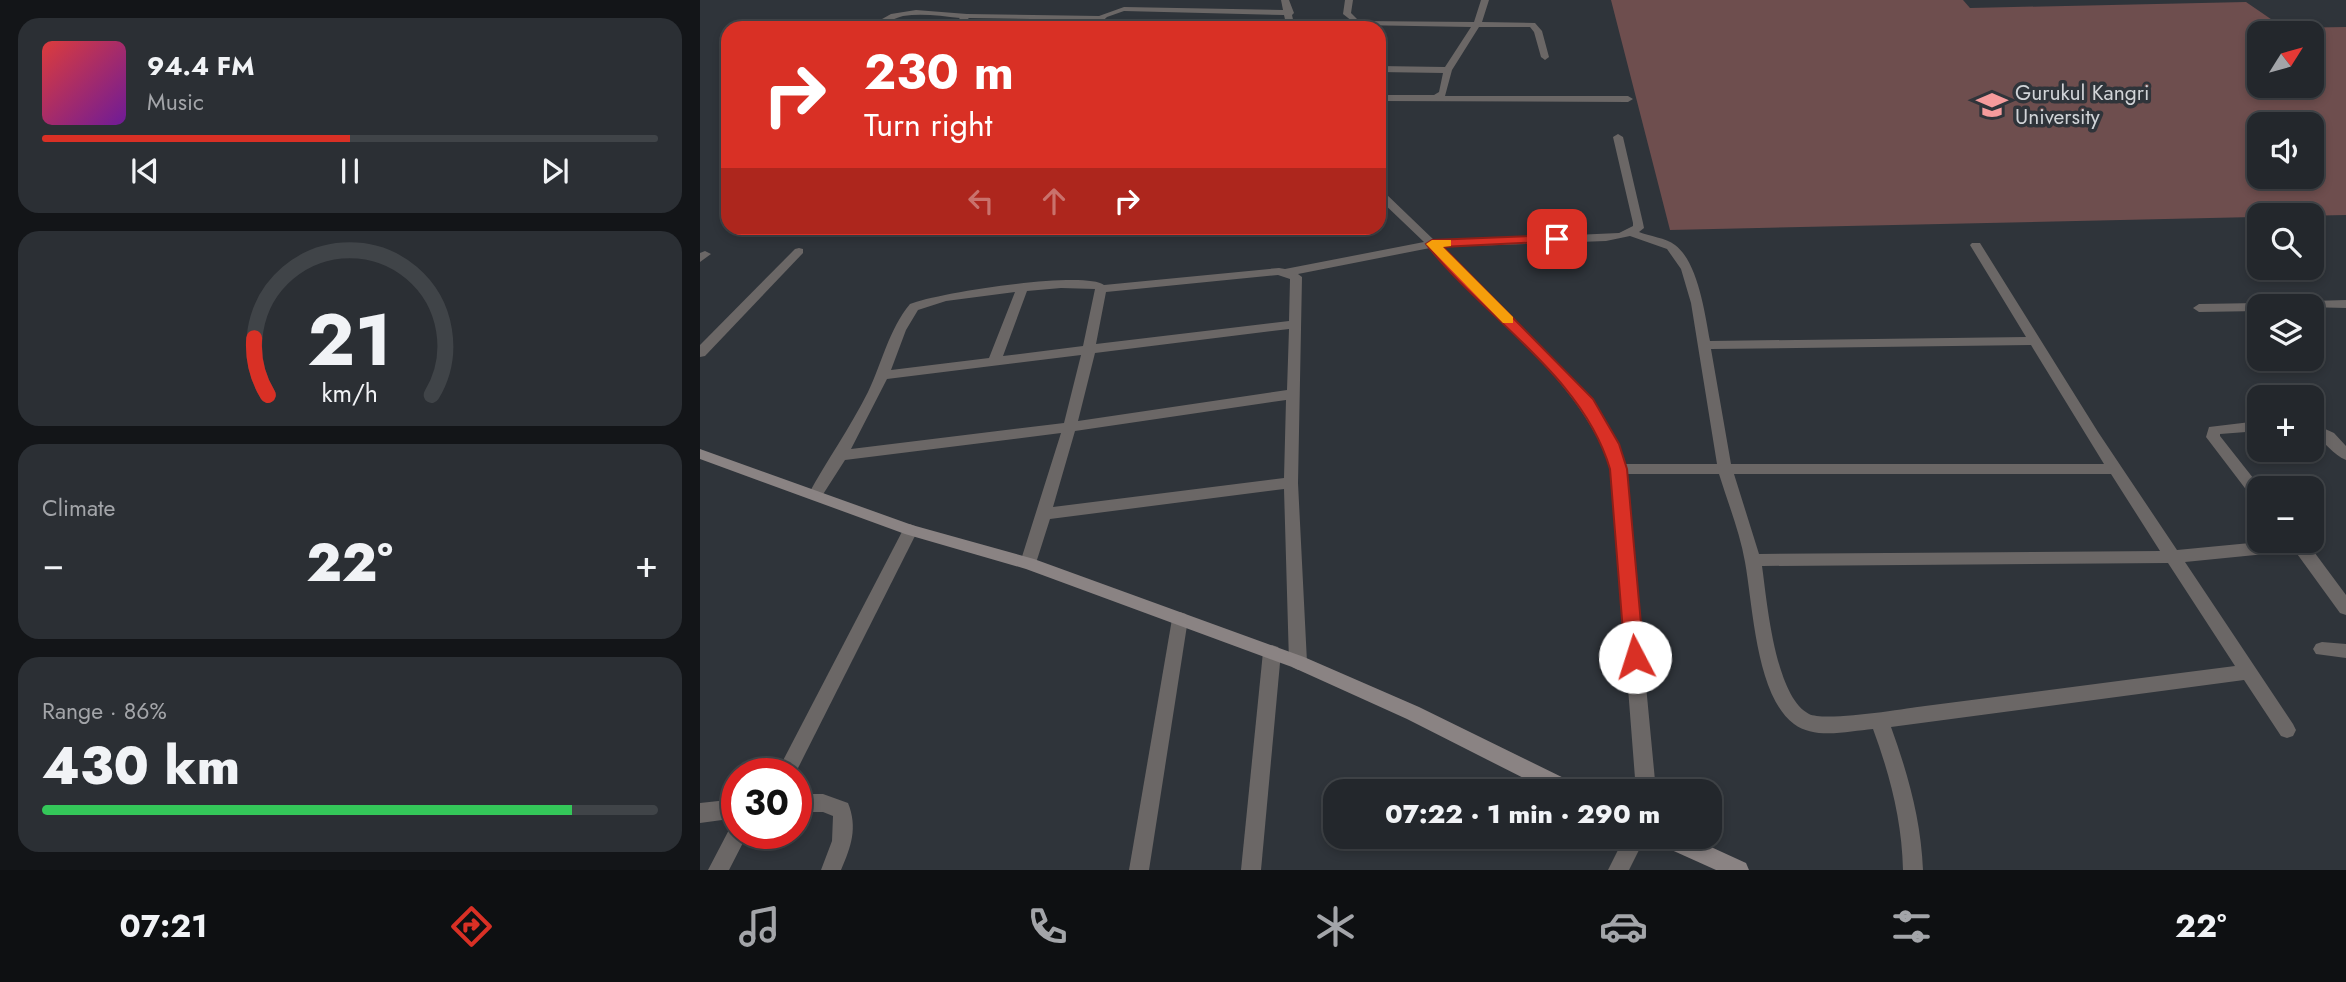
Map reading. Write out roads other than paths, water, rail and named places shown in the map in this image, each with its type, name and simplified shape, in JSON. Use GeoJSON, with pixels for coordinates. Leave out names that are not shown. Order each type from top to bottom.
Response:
{"type":"FeatureCollection","features":[{"type":"Feature","properties":{"kind":"street"},"geometry":{"type":"LineString","coordinates":[[1285,0],[1291,21]]}},
{"type":"Feature","properties":{"kind":"street"},"geometry":{"type":"LineString","coordinates":[[1349,0],[1347,14],[1351,21]]}},
{"type":"Feature","properties":{"kind":"street"},"geometry":{"type":"LineString","coordinates":[[1438,97],[1443,93],[1448,70],[1477,24],[1485,0]]}},
{"type":"Feature","properties":{"kind":"street"},"geometry":{"type":"LineString","coordinates":[[881,21],[892,14],[902,12],[1099,18],[1124,9],[1290,13]]}},
{"type":"Feature","properties":{"kind":"street"},"geometry":{"type":"LineString","coordinates":[[961,21],[967,16]]}},
{"type":"Feature","properties":{"kind":"street"},"geometry":{"type":"LineString","coordinates":[[1096,21],[1099,18]]}},
{"type":"Feature","properties":{"kind":"street"},"geometry":{"type":"LineString","coordinates":[[1386,25],[1535,26],[1545,57]]}},
{"type":"Feature","properties":{"kind":"street"},"geometry":{"type":"LineString","coordinates":[[1386,69],[1448,70]]}},
{"type":"Feature","properties":{"kind":"street"},"geometry":{"type":"LineString","coordinates":[[1386,98],[1628,99]]}},
{"type":"Feature","properties":{"kind":"street"},"geometry":{"type":"LineString","coordinates":[[1618,137],[1638,223],[1631,233]]}},
{"type":"Feature","properties":{"kind":"street"},"geometry":{"type":"LineString","coordinates":[[1386,200],[1588,403],[1611,444],[1618,469],[1645,779]]}},
{"type":"Feature","properties":{"kind":"street"},"geometry":{"type":"LineString","coordinates":[[815,495],[841,455],[883,375],[908,316],[917,304],[939,297],[1022,289],[1094,284],[1101,289],[1288,272],[1432,244],[1606,237],[1631,233],[1661,241],[1671,247],[1682,261],[1697,303],[1725,470],[1753,560],[1766,650],[1786,705],[1802,720],[1818,725],[1879,720],[2249,672]]}},
{"type":"Feature","properties":{"kind":"street"},"geometry":{"type":"LineString","coordinates":[[1976,245],[2115,469],[2287,730]]}},
{"type":"Feature","properties":{"kind":"street"},"geometry":{"type":"LineString","coordinates":[[700,353],[799,251]]}},
{"type":"Feature","properties":{"kind":"street"},"geometry":{"type":"LineString","coordinates":[[1288,272],[1298,282],[1294,324],[1291,483],[1298,662]]}},
{"type":"Feature","properties":{"kind":"street"},"geometry":{"type":"LineString","coordinates":[[994,362],[1022,289]]}},
{"type":"Feature","properties":{"kind":"street"},"geometry":{"type":"LineString","coordinates":[[1028,564],[1071,427],[1090,350],[1101,289]]}},
{"type":"Feature","properties":{"kind":"street"},"geometry":{"type":"LineString","coordinates":[[2324,305],[2346,304]]}},
{"type":"Feature","properties":{"kind":"street"},"geometry":{"type":"LineString","coordinates":[[2199,309],[2247,307]]}},
{"type":"Feature","properties":{"kind":"street"},"geometry":{"type":"LineString","coordinates":[[883,375],[1294,324]]}},
{"type":"Feature","properties":{"kind":"street"},"geometry":{"type":"LineString","coordinates":[[1704,345],[2035,341]]}},
{"type":"Feature","properties":{"kind":"street"},"geometry":{"type":"LineString","coordinates":[[841,455],[1071,427],[1293,394]]}},
{"type":"Feature","properties":{"kind":"street"},"geometry":{"type":"LineString","coordinates":[[2247,426],[2222,427],[2214,430],[2213,437],[2247,481]]}},
{"type":"Feature","properties":{"kind":"street"},"geometry":{"type":"LineString","coordinates":[[2324,434],[2346,455]]}},
{"type":"Feature","properties":{"kind":"street"},"geometry":{"type":"LineString","coordinates":[[700,454],[911,530],[1028,564],[1272,652],[1413,713],[1545,779]]}},
{"type":"Feature","properties":{"kind":"street"},"geometry":{"type":"LineString","coordinates":[[1618,469],[2115,469]]}},
{"type":"Feature","properties":{"kind":"street"},"geometry":{"type":"LineString","coordinates":[[1044,514],[1291,483]]}},
{"type":"Feature","properties":{"kind":"street"},"geometry":{"type":"LineString","coordinates":[[793,758],[911,530]]}},
{"type":"Feature","properties":{"kind":"street"},"geometry":{"type":"LineString","coordinates":[[1753,560],[2174,556],[2247,548]]}},
{"type":"Feature","properties":{"kind":"street"},"geometry":{"type":"LineString","coordinates":[[2306,553],[2346,608]]}},
{"type":"Feature","properties":{"kind":"street"},"geometry":{"type":"LineString","coordinates":[[1139,870],[1180,619]]}},
{"type":"Feature","properties":{"kind":"street"},"geometry":{"type":"LineString","coordinates":[[2322,649],[2346,650]]}},
{"type":"Feature","properties":{"kind":"street"},"geometry":{"type":"LineString","coordinates":[[1251,870],[1272,652]]}},
{"type":"Feature","properties":{"kind":"street"},"geometry":{"type":"LineString","coordinates":[[1879,720],[1905,793],[1913,836],[1913,870]]}},
{"type":"Feature","properties":{"kind":"street"},"geometry":{"type":"LineString","coordinates":[[812,803],[823,803],[841,810],[845,821],[844,841],[831,870]]}},
{"type":"Feature","properties":{"kind":"street"},"geometry":{"type":"LineString","coordinates":[[700,813],[721,810]]}},
{"type":"Feature","properties":{"kind":"street"},"geometry":{"type":"LineString","coordinates":[[718,870],[729,849]]}},
{"type":"Feature","properties":{"kind":"street"},"geometry":{"type":"LineString","coordinates":[[1618,870],[1629,849]]}},
{"type":"Feature","properties":{"kind":"street"},"geometry":{"type":"LineString","coordinates":[[1692,849],[1740,870]]}},
{"type":"Feature","properties":{"kind":"place","name":"Gurukul Kangri University"},"geometry":{"type":"Point","coordinates":[1992,105]}}]}
